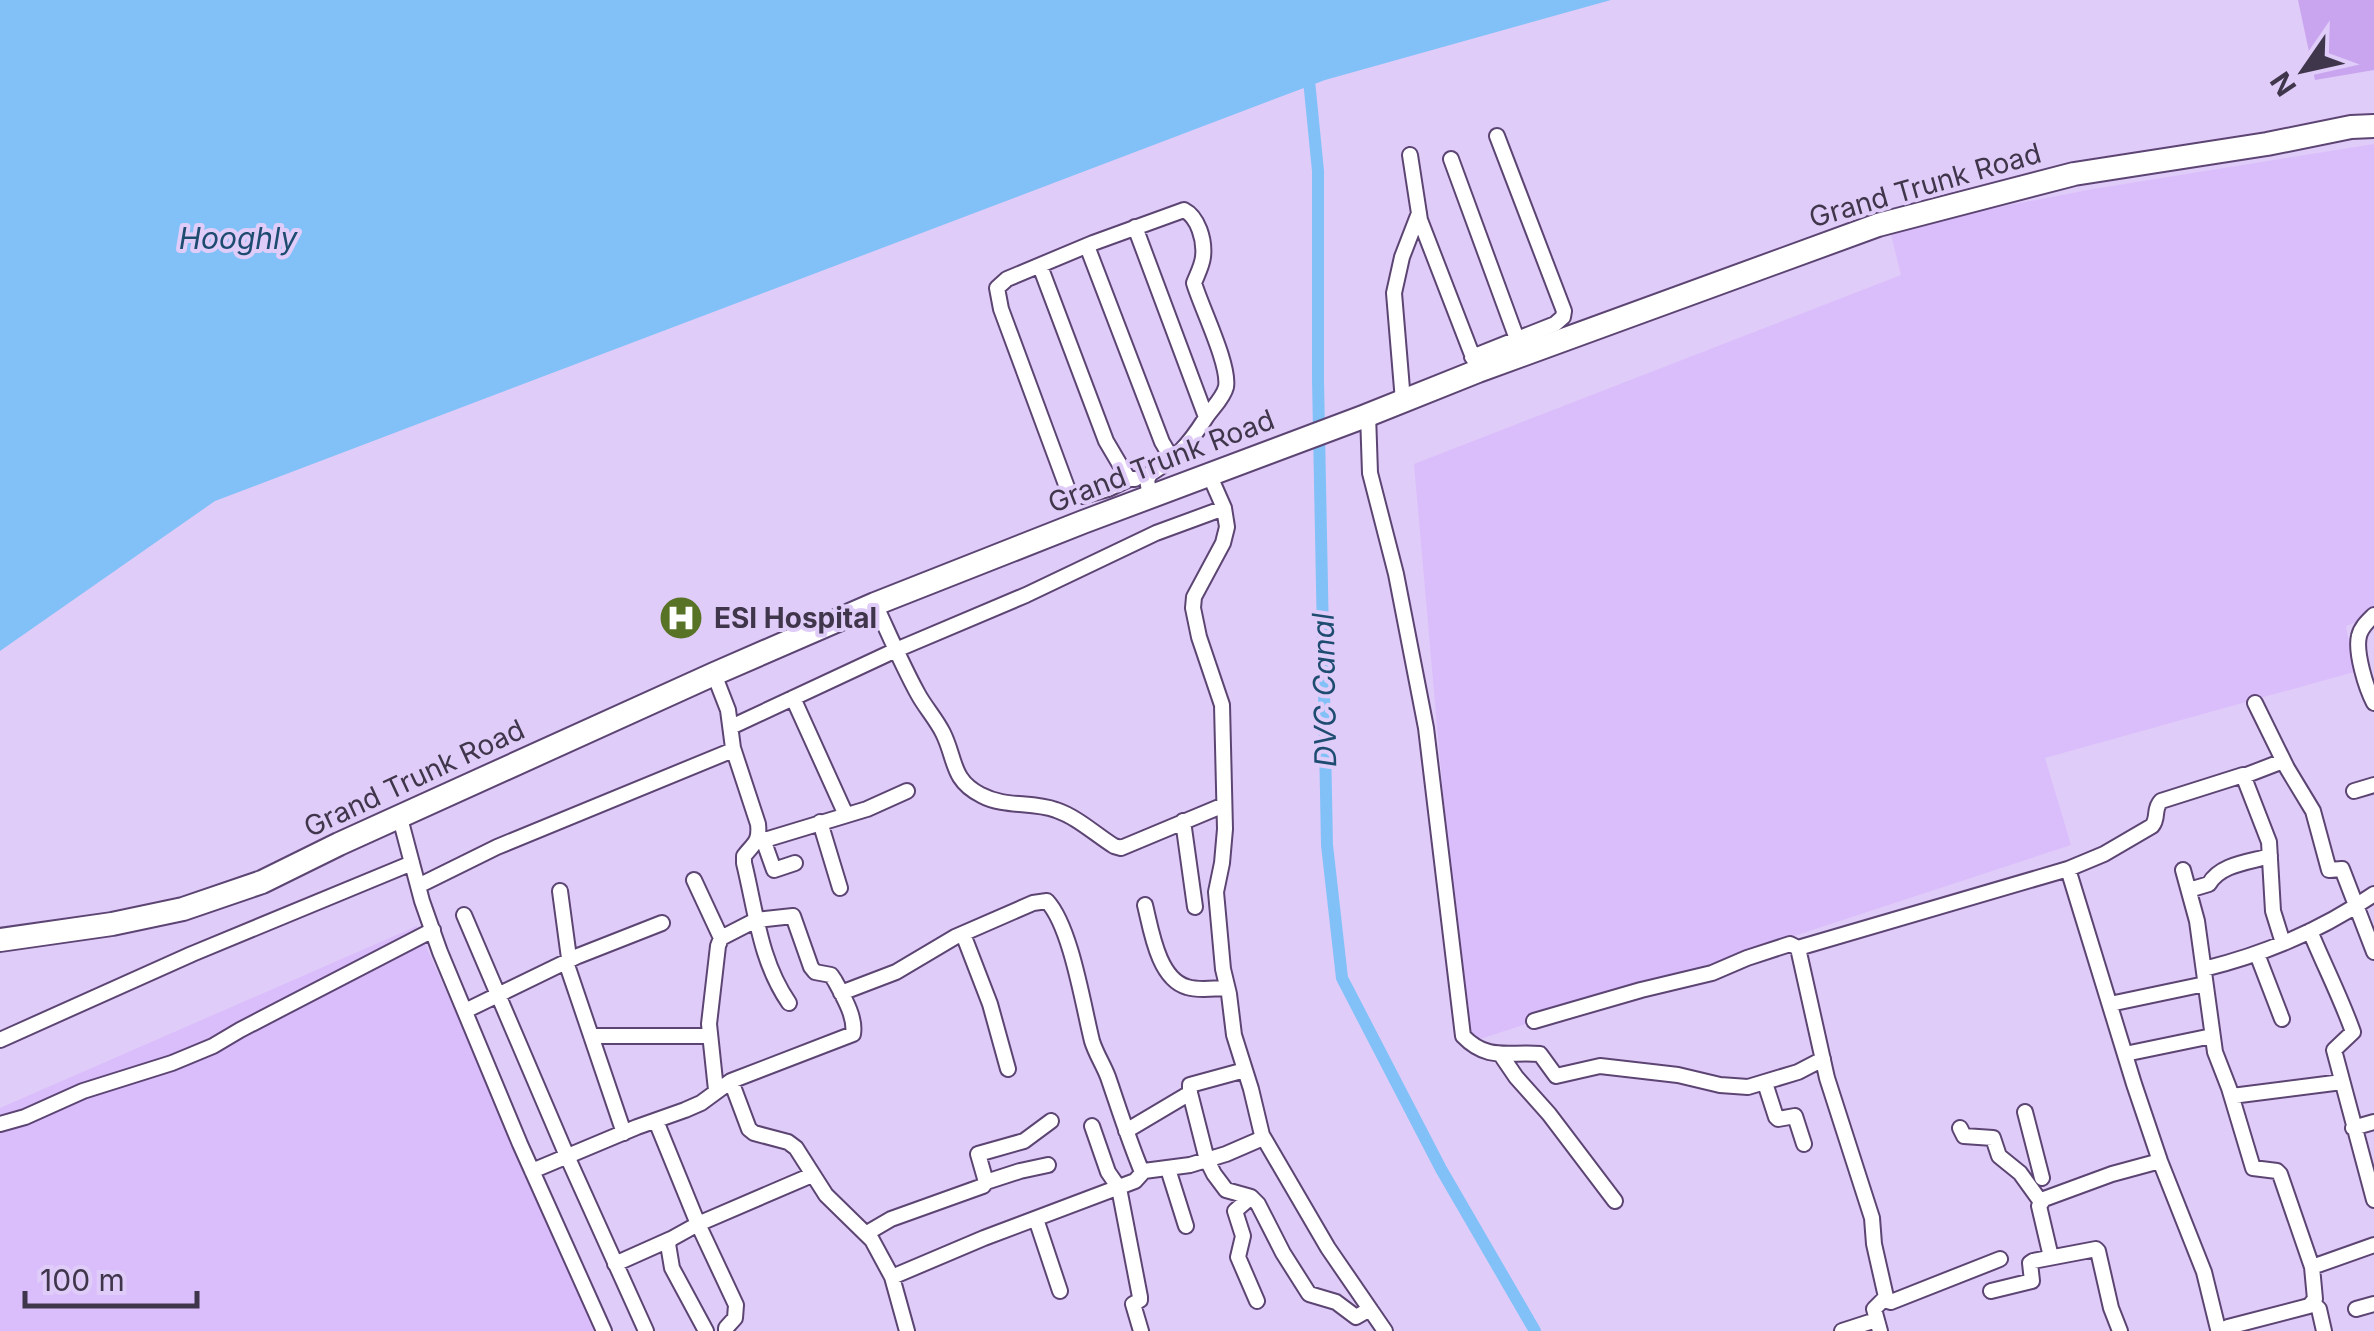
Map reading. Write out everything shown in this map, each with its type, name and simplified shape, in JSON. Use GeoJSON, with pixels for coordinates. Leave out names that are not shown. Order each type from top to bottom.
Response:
{"type":"FeatureCollection","features":[{"type":"Feature","properties":{"kind":"main road","name":"Grand Trunk Road"},"geometry":{"type":"LineString","coordinates":[[0,940],[183,909],[262,882],[714,674],[1150,485],[1214,472],[1403,401],[1475,364],[1882,224],[2074,174],[2374,126]]}},
{"type":"Feature","properties":{"kind":"street"},"geometry":{"type":"LineString","coordinates":[[1410,155],[1419,212],[1475,364],[1564,317],[1497,136]]}},
{"type":"Feature","properties":{"kind":"street"},"geometry":{"type":"LineString","coordinates":[[1451,159],[1517,339]]}},
{"type":"Feature","properties":{"kind":"street"},"geometry":{"type":"LineString","coordinates":[[1184,210],[1189,211],[1198,226],[1203,258],[1194,283],[1222,362],[1226,385],[1192,441],[1150,485],[1130,479],[1073,496],[997,288],[1000,283],[1135,227],[1184,210]]}},
{"type":"Feature","properties":{"kind":"street"},"geometry":{"type":"LineString","coordinates":[[1403,401],[1394,293],[1419,212]]}},
{"type":"Feature","properties":{"kind":"street"},"geometry":{"type":"LineString","coordinates":[[1135,227],[1206,417]]}},
{"type":"Feature","properties":{"kind":"street"},"geometry":{"type":"LineString","coordinates":[[1087,246],[1172,459]]}},
{"type":"Feature","properties":{"kind":"street"},"geometry":{"type":"LineString","coordinates":[[1040,266],[1106,441],[1130,479]]}},
{"type":"Feature","properties":{"kind":"street"},"geometry":{"type":"LineString","coordinates":[[1366,416],[1370,473],[1396,574],[1426,728],[1461,1032],[1466,1040],[1501,1055],[1540,1054],[1556,1076],[1600,1066],[1678,1075],[1720,1086],[1765,1082],[1823,1059]]}},
{"type":"Feature","properties":{"kind":"street"},"geometry":{"type":"LineString","coordinates":[[1214,472],[1228,527],[1194,597],[1193,608],[1198,637],[1222,705],[1224,846],[1216,892],[1234,1035],[1263,1138],[1328,1248],[1385,1331]]}},
{"type":"Feature","properties":{"kind":"street"},"geometry":{"type":"LineString","coordinates":[[731,727],[1156,534],[1224,508]]}},
{"type":"Feature","properties":{"kind":"street"},"geometry":{"type":"LineString","coordinates":[[875,604],[918,695],[943,733],[957,774],[978,794],[1016,806],[1054,809],[1121,848],[1224,805]]}},
{"type":"Feature","properties":{"kind":"street"},"geometry":{"type":"LineString","coordinates":[[2374,615],[2358,640],[2374,703]]}},
{"type":"Feature","properties":{"kind":"street"},"geometry":{"type":"LineString","coordinates":[[714,674],[728,710],[734,750],[758,824],[758,839],[744,856],[756,920],[764,955],[789,1003]]}},
{"type":"Feature","properties":{"kind":"street"},"geometry":{"type":"LineString","coordinates":[[794,698],[846,815]]}},
{"type":"Feature","properties":{"kind":"street"},"geometry":{"type":"LineString","coordinates":[[2255,702],[2312,810],[2328,870],[2342,869],[2374,952]]}},
{"type":"Feature","properties":{"kind":"street"},"geometry":{"type":"LineString","coordinates":[[418,886],[497,847],[734,750]]}},
{"type":"Feature","properties":{"kind":"street"},"geometry":{"type":"LineString","coordinates":[[1534,1021],[1712,973],[1790,944],[1798,948],[2068,869],[2104,854],[2152,826],[2160,801],[2283,761]]}},
{"type":"Feature","properties":{"kind":"street"},"geometry":{"type":"LineString","coordinates":[[2244,776],[2269,842],[2273,911],[2283,944]]}},
{"type":"Feature","properties":{"kind":"street"},"geometry":{"type":"LineString","coordinates":[[2354,791],[2374,785]]}},
{"type":"Feature","properties":{"kind":"street"},"geometry":{"type":"LineString","coordinates":[[758,839],[846,815],[907,791]]}},
{"type":"Feature","properties":{"kind":"street"},"geometry":{"type":"LineString","coordinates":[[400,818],[432,930],[532,1171],[604,1331]]}},
{"type":"Feature","properties":{"kind":"street"},"geometry":{"type":"LineString","coordinates":[[1184,821],[1195,908]]}},
{"type":"Feature","properties":{"kind":"street"},"geometry":{"type":"LineString","coordinates":[[820,822],[840,888]]}},
{"type":"Feature","properties":{"kind":"street"},"geometry":{"type":"LineString","coordinates":[[758,839],[764,842],[774,870],[795,862]]}},
{"type":"Feature","properties":{"kind":"street"},"geometry":{"type":"LineString","coordinates":[[2189,890],[2209,884],[2221,870],[2270,856]]}},
{"type":"Feature","properties":{"kind":"street"},"geometry":{"type":"LineString","coordinates":[[0,1040],[192,954],[412,863]]}},
{"type":"Feature","properties":{"kind":"street"},"geometry":{"type":"LineString","coordinates":[[2068,869],[2160,1162],[2204,1272],[2218,1330],[2313,1303]]}},
{"type":"Feature","properties":{"kind":"street"},"geometry":{"type":"LineString","coordinates":[[2183,870],[2197,920],[2212,1036],[2252,1167],[2279,1172],[2312,1266],[2313,1303]]}},
{"type":"Feature","properties":{"kind":"street"},"geometry":{"type":"LineString","coordinates":[[694,880],[721,938]]}},
{"type":"Feature","properties":{"kind":"street"},"geometry":{"type":"LineString","coordinates":[[560,891],[570,958],[566,962]]}},
{"type":"Feature","properties":{"kind":"street"},"geometry":{"type":"LineString","coordinates":[[2110,1004],[2204,977],[2310,932],[2374,894]]}},
{"type":"Feature","properties":{"kind":"street"},"geometry":{"type":"LineString","coordinates":[[841,993],[896,972],[942,943],[1033,903],[1046,901],[1077,975],[1093,1044],[1142,1172]]}},
{"type":"Feature","properties":{"kind":"street"},"geometry":{"type":"LineString","coordinates":[[1145,905],[1160,959],[1176,982],[1191,988],[1227,988]]}},
{"type":"Feature","properties":{"kind":"street"},"geometry":{"type":"LineString","coordinates":[[464,915],[646,1331]]}},
{"type":"Feature","properties":{"kind":"street"},"geometry":{"type":"LineString","coordinates":[[532,1171],[701,1103],[731,1081],[854,1034],[853,1022],[831,976],[811,968],[793,916],[756,920],[721,938],[709,1036],[716,1090]]}},
{"type":"Feature","properties":{"kind":"street"},"geometry":{"type":"LineString","coordinates":[[465,1011],[566,962],[662,923]]}},
{"type":"Feature","properties":{"kind":"street"},"geometry":{"type":"LineString","coordinates":[[0,1124],[213,1046],[432,930]]}},
{"type":"Feature","properties":{"kind":"street"},"geometry":{"type":"LineString","coordinates":[[2310,932],[2353,1032],[2334,1050],[2374,1200]]}},
{"type":"Feature","properties":{"kind":"street"},"geometry":{"type":"LineString","coordinates":[[963,934],[990,1004],[1008,1069]]}},
{"type":"Feature","properties":{"kind":"street"},"geometry":{"type":"LineString","coordinates":[[1798,948],[1823,1059],[1872,1218],[1886,1297],[1874,1309],[1878,1325],[1842,1331]]}},
{"type":"Feature","properties":{"kind":"street"},"geometry":{"type":"LineString","coordinates":[[2256,954],[2282,1019]]}},
{"type":"Feature","properties":{"kind":"street"},"geometry":{"type":"LineString","coordinates":[[566,962],[624,1133]]}},
{"type":"Feature","properties":{"kind":"street"},"geometry":{"type":"LineString","coordinates":[[591,1036],[709,1036]]}},
{"type":"Feature","properties":{"kind":"street"},"geometry":{"type":"LineString","coordinates":[[2125,1054],[2212,1036]]}},
{"type":"Feature","properties":{"kind":"street"},"geometry":{"type":"LineString","coordinates":[[1501,1055],[1615,1201]]}},
{"type":"Feature","properties":{"kind":"street"},"geometry":{"type":"LineString","coordinates":[[1245,1070],[1190,1085],[1207,1160],[1226,1190],[1258,1204],[1309,1294],[1336,1302],[1356,1318],[1370,1310]]}},
{"type":"Feature","properties":{"kind":"street"},"geometry":{"type":"LineString","coordinates":[[731,1081],[749,1129],[796,1148],[826,1195],[867,1233],[892,1276],[907,1331]]}},
{"type":"Feature","properties":{"kind":"street"},"geometry":{"type":"LineString","coordinates":[[1765,1082],[1776,1117],[1795,1116],[1804,1144]]}},
{"type":"Feature","properties":{"kind":"street"},"geometry":{"type":"LineString","coordinates":[[2232,1096],[2342,1082]]}},
{"type":"Feature","properties":{"kind":"street"},"geometry":{"type":"LineString","coordinates":[[1126,1131],[1190,1093]]}},
{"type":"Feature","properties":{"kind":"street"},"geometry":{"type":"LineString","coordinates":[[2025,1112],[2042,1178]]}},
{"type":"Feature","properties":{"kind":"street"},"geometry":{"type":"LineString","coordinates":[[656,1121],[736,1305],[735,1318],[723,1330]]}},
{"type":"Feature","properties":{"kind":"street"},"geometry":{"type":"LineString","coordinates":[[986,1182],[978,1154],[1024,1141],[1050,1122]]}},
{"type":"Feature","properties":{"kind":"street"},"geometry":{"type":"LineString","coordinates":[[2353,1128],[2374,1122]]}},
{"type":"Feature","properties":{"kind":"street"},"geometry":{"type":"LineString","coordinates":[[1092,1126],[1108,1172],[1119,1188],[1140,1296],[1133,1304],[1141,1331]]}},
{"type":"Feature","properties":{"kind":"street"},"geometry":{"type":"LineString","coordinates":[[1960,1128],[1964,1136],[1993,1138],[1999,1156],[2014,1166],[2041,1202]]}},
{"type":"Feature","properties":{"kind":"street"},"geometry":{"type":"LineString","coordinates":[[892,1276],[1136,1182],[1142,1172],[1207,1160],[1263,1138]]}},
{"type":"Feature","properties":{"kind":"street"},"geometry":{"type":"LineString","coordinates":[[2041,1202],[2099,1179],[2160,1162]]}},
{"type":"Feature","properties":{"kind":"street"},"geometry":{"type":"LineString","coordinates":[[867,1233],[986,1182],[1048,1165]]}},
{"type":"Feature","properties":{"kind":"street"},"geometry":{"type":"LineString","coordinates":[[1168,1169],[1186,1226]]}},
{"type":"Feature","properties":{"kind":"street"},"geometry":{"type":"LineString","coordinates":[[615,1264],[812,1175]]}},
{"type":"Feature","properties":{"kind":"street"},"geometry":{"type":"LineString","coordinates":[[1250,1198],[1235,1211],[1243,1236],[1238,1254],[1257,1301]]}},
{"type":"Feature","properties":{"kind":"street"},"geometry":{"type":"LineString","coordinates":[[2041,1202],[2052,1258]]}},
{"type":"Feature","properties":{"kind":"street"},"geometry":{"type":"LineString","coordinates":[[1036,1219],[1060,1291]]}},
{"type":"Feature","properties":{"kind":"street"},"geometry":{"type":"LineString","coordinates":[[671,1239],[668,1244],[672,1268],[706,1331]]}},
{"type":"Feature","properties":{"kind":"street"},"geometry":{"type":"LineString","coordinates":[[2312,1266],[2374,1245]]}},
{"type":"Feature","properties":{"kind":"street"},"geometry":{"type":"LineString","coordinates":[[1991,1291],[2032,1281],[2031,1262],[2097,1250],[2120,1331]]}},
{"type":"Feature","properties":{"kind":"street"},"geometry":{"type":"LineString","coordinates":[[1884,1300],[1891,1302],[2000,1259]]}},
{"type":"Feature","properties":{"kind":"street"},"geometry":{"type":"LineString","coordinates":[[2313,1303],[2319,1309],[2324,1331]]}},
{"type":"Feature","properties":{"kind":"street"},"geometry":{"type":"LineString","coordinates":[[2356,1309],[2374,1304]]}},
{"type":"Feature","properties":{"kind":"shaded area"},"geometry":{"type":"Polygon","coordinates":[[[2298,0],[2374,0],[2374,70],[2315,80],[2298,0]]]}},
{"type":"Feature","properties":{"kind":"shaded area"},"geometry":{"type":"Polygon","coordinates":[[[2374,144],[2374,615],[2346,626],[2354,672],[2045,758],[2071,845],[1465,1044],[1414,464],[1901,275],[1891,235],[1963,214],[2093,189],[2374,144]]]}},
{"type":"Feature","properties":{"kind":"shaded area"},"geometry":{"type":"Polygon","coordinates":[[[417,926],[598,1331],[0,1331],[0,1108],[417,926]]]}},
{"type":"Feature","properties":{"kind":"water","name":"Hooghly"},"geometry":{"type":"Polygon","coordinates":[[[0,0],[1611,0],[1325,80],[215,501],[0,651],[0,0]]]}},
{"type":"Feature","properties":{"kind":"waterway","name":"DVC Canal"},"geometry":{"type":"LineString","coordinates":[[1308,70],[1318,171],[1327,845],[1342,978],[1441,1169],[1535,1331]]}},
{"type":"Feature","properties":{"kind":"place","name":"ESI Hospital"},"geometry":{"type":"Point","coordinates":[681,618]}}]}
